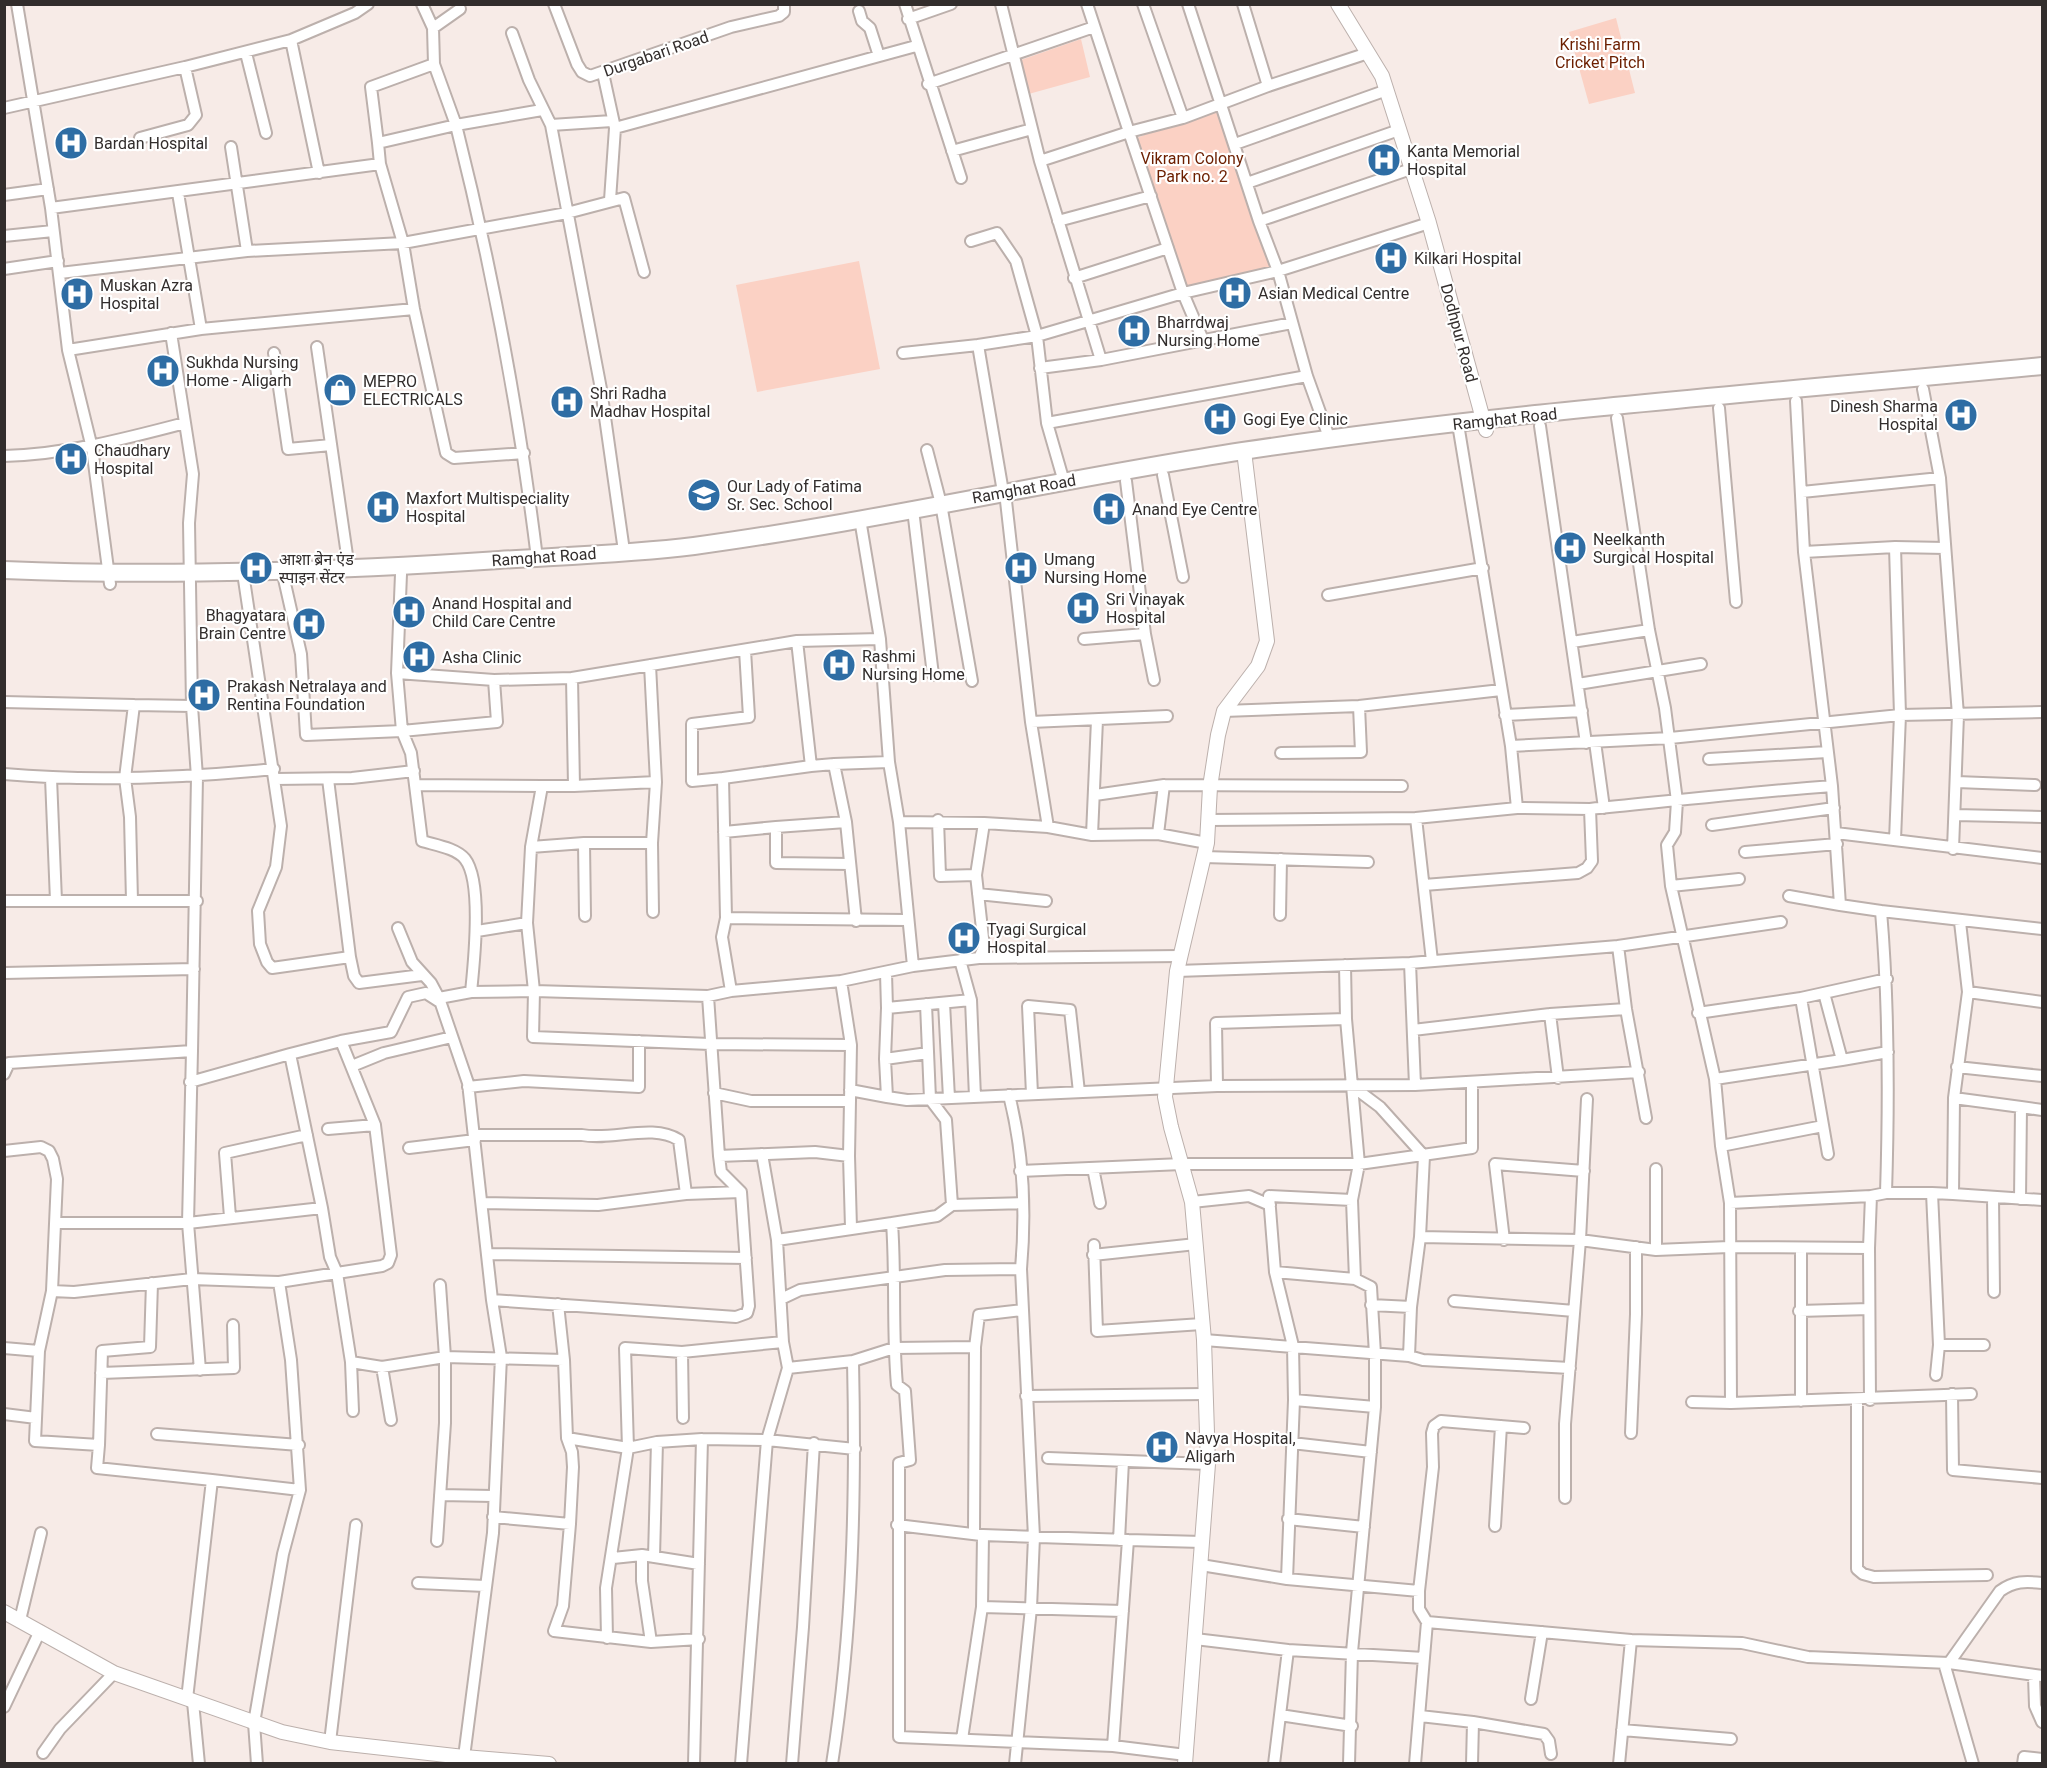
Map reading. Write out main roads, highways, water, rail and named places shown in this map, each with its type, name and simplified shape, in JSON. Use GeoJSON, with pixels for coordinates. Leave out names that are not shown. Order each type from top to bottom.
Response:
{"type":"FeatureCollection","features":[{"type":"Feature","properties":{"kind":"main road","name":"Ramghat Road"},"geometry":{"type":"LineString","coordinates":[[243,577],[284,579],[401,574],[690,554],[1004,497],[1126,482],[1330,440],[1458,429],[2043,366]]}},
{"type":"Feature","properties":{"kind":"main road","name":"Ramghat Road"},"geometry":{"type":"LineString","coordinates":[[1484,426],[1540,426],[2043,378]]}},
{"type":"Feature","properties":{"kind":"main road","name":"Ramghat Road"},"geometry":{"type":"LineString","coordinates":[[1004,497],[1064,482],[1245,456],[1331,448],[1458,429]]}},
{"type":"Feature","properties":{"kind":"main road","name":"Ramghat Road"},"geometry":{"type":"LineString","coordinates":[[4,581],[243,577],[537,558],[690,546],[915,518],[941,508]]}},
{"type":"Feature","properties":{"kind":"main road","name":"Ramghat Road"},"geometry":{"type":"LineString","coordinates":[[4,570],[109,579]]}},
{"type":"Feature","properties":{"kind":"place","name":"Bardan Hospital"},"geometry":{"type":"Point","coordinates":[71,143]}},
{"type":"Feature","properties":{"kind":"place","name":"Kanta Memorial Hospital"},"geometry":{"type":"Point","coordinates":[1384,160]}},
{"type":"Feature","properties":{"kind":"place","name":"Kilkari Hospital"},"geometry":{"type":"Point","coordinates":[1391,258]}},
{"type":"Feature","properties":{"kind":"place","name":"Asian Medical Centre"},"geometry":{"type":"Point","coordinates":[1235,293]}},
{"type":"Feature","properties":{"kind":"place","name":"Muskan Azra Hospital"},"geometry":{"type":"Point","coordinates":[77,294]}},
{"type":"Feature","properties":{"kind":"place","name":"Bharrdwaj Nursing Home"},"geometry":{"type":"Point","coordinates":[1134,331]}},
{"type":"Feature","properties":{"kind":"place","name":"Sukhda Nursing Home - Aligarh"},"geometry":{"type":"Point","coordinates":[163,371]}},
{"type":"Feature","properties":{"kind":"place","name":"MEPRO ELECTRICALS"},"geometry":{"type":"Point","coordinates":[340,390]}},
{"type":"Feature","properties":{"kind":"place","name":"Shri Radha Madhav Hospital"},"geometry":{"type":"Point","coordinates":[567,402]}},
{"type":"Feature","properties":{"kind":"place","name":"Dinesh Sharma Hospital"},"geometry":{"type":"Point","coordinates":[1961,415]}},
{"type":"Feature","properties":{"kind":"place","name":"Gogi Eye Clinic"},"geometry":{"type":"Point","coordinates":[1220,419]}},
{"type":"Feature","properties":{"kind":"place","name":"Chaudhary Hospital"},"geometry":{"type":"Point","coordinates":[71,459]}},
{"type":"Feature","properties":{"kind":"place","name":"Our Lady of Fatima Sr. Sec. School"},"geometry":{"type":"Point","coordinates":[704,495]}},
{"type":"Feature","properties":{"kind":"place","name":"Maxfort Multispeciality Hospital"},"geometry":{"type":"Point","coordinates":[383,507]}},
{"type":"Feature","properties":{"kind":"place","name":"Anand Eye Centre"},"geometry":{"type":"Point","coordinates":[1109,509]}},
{"type":"Feature","properties":{"kind":"place","name":"Neelkanth Surgical Hospital"},"geometry":{"type":"Point","coordinates":[1570,548]}},
{"type":"Feature","properties":{"kind":"place","name":"आशा ब्रेन एंड स्पाइन सेंटर"},"geometry":{"type":"Point","coordinates":[256,568]}},
{"type":"Feature","properties":{"kind":"place","name":"Umang Nursing Home"},"geometry":{"type":"Point","coordinates":[1021,568]}},
{"type":"Feature","properties":{"kind":"place","name":"Sri Vinayak Hospital"},"geometry":{"type":"Point","coordinates":[1083,608]}},
{"type":"Feature","properties":{"kind":"place","name":"Anand Hospital and Child Care Centre"},"geometry":{"type":"Point","coordinates":[409,612]}},
{"type":"Feature","properties":{"kind":"place","name":"Bhagyatara Brain Centre"},"geometry":{"type":"Point","coordinates":[309,624]}},
{"type":"Feature","properties":{"kind":"place","name":"Asha Clinic"},"geometry":{"type":"Point","coordinates":[419,657]}},
{"type":"Feature","properties":{"kind":"place","name":"Rashmi Nursing Home"},"geometry":{"type":"Point","coordinates":[839,665]}},
{"type":"Feature","properties":{"kind":"place","name":"Prakash Netralaya and Rentina Foundation"},"geometry":{"type":"Point","coordinates":[204,695]}},
{"type":"Feature","properties":{"kind":"place","name":"Tyagi Surgical Hospital"},"geometry":{"type":"Point","coordinates":[964,938]}},
{"type":"Feature","properties":{"kind":"place","name":"Navya Hospital, Aligarh"},"geometry":{"type":"Point","coordinates":[1162,1447]}},
{"type":"Feature","properties":{"kind":"park label","name":"Krishi Farm Cricket Pitch"},"geometry":{"type":"Point","coordinates":[1600,53]}},
{"type":"Feature","properties":{"kind":"park label","name":"Vikram Colony Park no. 2"},"geometry":{"type":"Point","coordinates":[1192,167]}}]}
